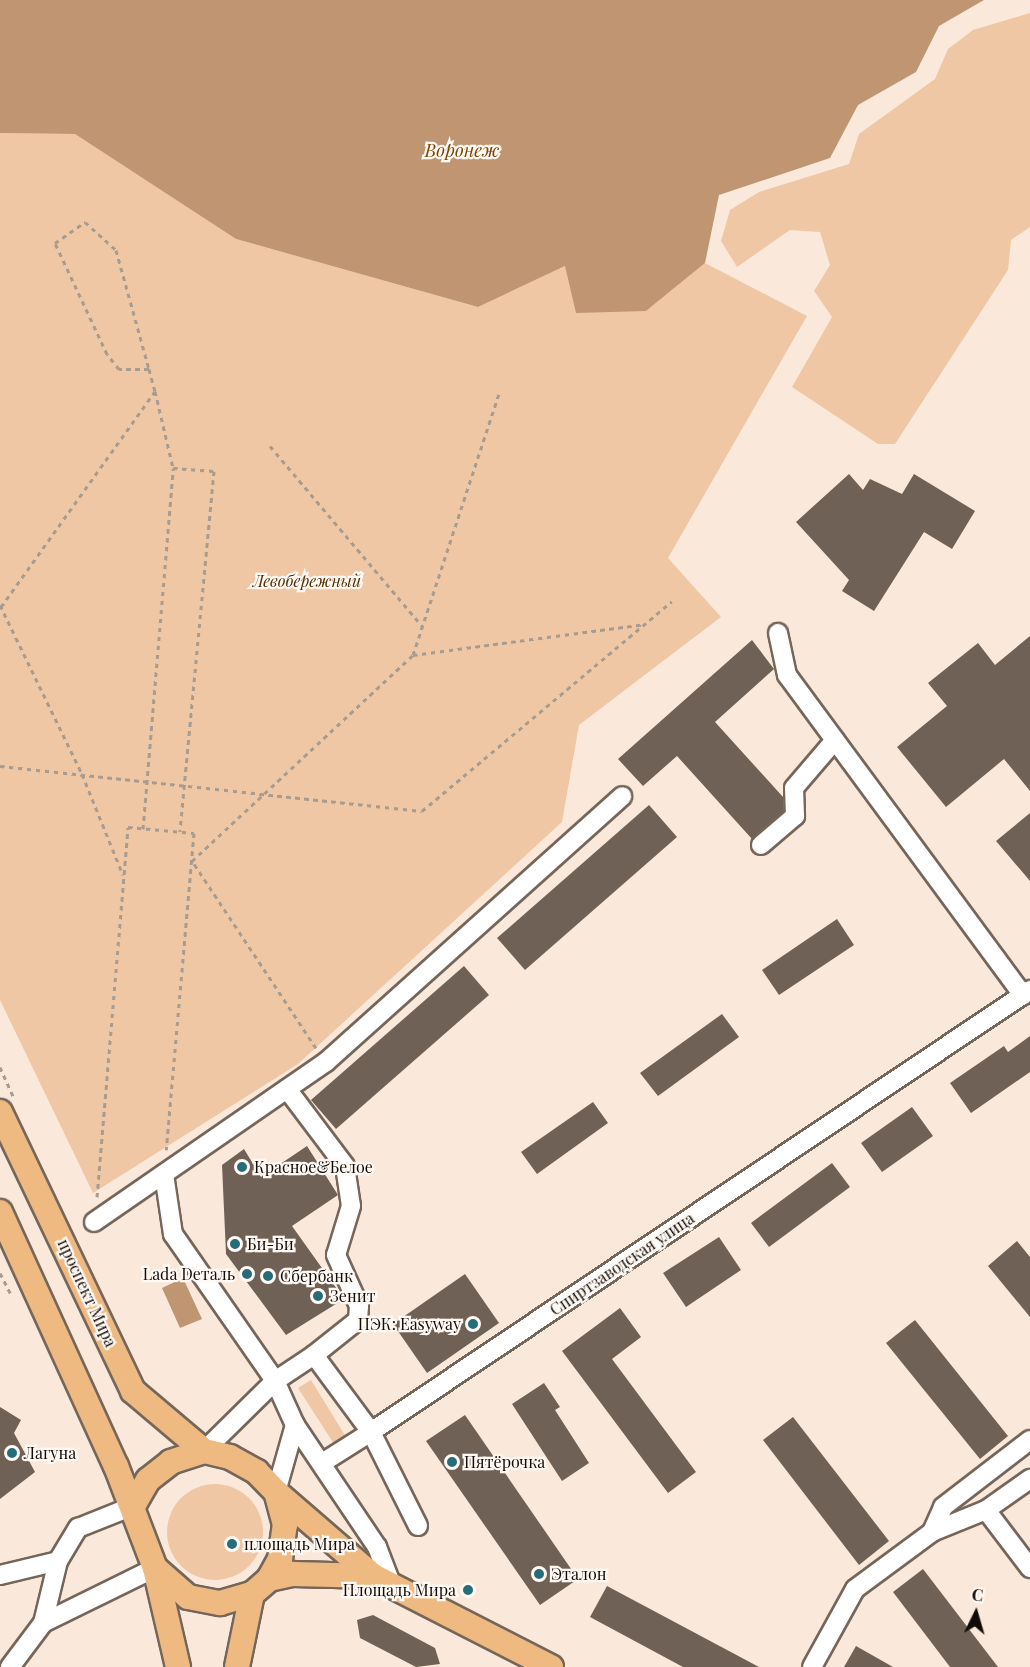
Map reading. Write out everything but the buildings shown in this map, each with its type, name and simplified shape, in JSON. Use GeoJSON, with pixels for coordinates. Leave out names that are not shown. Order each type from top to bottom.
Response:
{"type":"FeatureCollection","features":[{"type":"Feature","properties":{"kind":"main road","name":"проспект Мира"},"geometry":{"type":"LineString","coordinates":[[0,1112],[133,1391],[204,1451]]}},
{"type":"Feature","properties":{"kind":"main road"},"geometry":{"type":"LineString","coordinates":[[0,1212],[133,1506],[155,1568],[178,1667]]}},
{"type":"Feature","properties":{"kind":"main road"},"geometry":{"type":"LineString","coordinates":[[133,1506],[158,1470],[204,1451],[244,1463],[383,1581],[551,1667]]}},
{"type":"Feature","properties":{"kind":"main road"},"geometry":{"type":"LineString","coordinates":[[237,1667],[260,1586],[280,1559],[284,1536],[276,1492]]}},
{"type":"Feature","properties":{"kind":"main road"},"geometry":{"type":"LineString","coordinates":[[155,1568],[179,1591],[198,1600],[231,1602],[260,1586],[293,1574],[383,1581]]}},
{"type":"Feature","properties":{"kind":"street"},"geometry":{"type":"LineString","coordinates":[[778,633],[787,675],[1026,993]]}},
{"type":"Feature","properties":{"kind":"street"},"geometry":{"type":"LineString","coordinates":[[761,845],[795,816],[794,788],[835,740]]}},
{"type":"Feature","properties":{"kind":"street"},"geometry":{"type":"LineString","coordinates":[[94,1222],[326,1062],[622,796]]}},
{"type":"Feature","properties":{"kind":"street","name":"Спиртзаводская улица"},"geometry":{"type":"LineString","coordinates":[[322,1463],[1026,993]]}},
{"type":"Feature","properties":{"kind":"street"},"geometry":{"type":"LineString","coordinates":[[204,1451],[275,1381],[314,1355],[358,1320],[359,1306],[336,1255],[351,1206],[345,1166],[287,1089]]}},
{"type":"Feature","properties":{"kind":"street"},"geometry":{"type":"LineString","coordinates":[[164,1174],[173,1234],[275,1381],[295,1425],[377,1547],[383,1581]]}},
{"type":"Feature","properties":{"kind":"street"},"geometry":{"type":"LineString","coordinates":[[314,1355],[371,1432],[418,1526]]}},
{"type":"Feature","properties":{"kind":"street"},"geometry":{"type":"LineString","coordinates":[[276,1492],[295,1425]]}},
{"type":"Feature","properties":{"kind":"street"},"geometry":{"type":"LineString","coordinates":[[932,1532],[943,1507],[1030,1440]]}},
{"type":"Feature","properties":{"kind":"street"},"geometry":{"type":"LineString","coordinates":[[812,1667],[855,1589],[932,1532],[986,1510],[1030,1479]]}},
{"type":"Feature","properties":{"kind":"street"},"geometry":{"type":"LineString","coordinates":[[10,1667],[43,1623],[58,1561],[78,1528],[133,1506]]}},
{"type":"Feature","properties":{"kind":"street"},"geometry":{"type":"LineString","coordinates":[[986,1510],[1030,1568]]}},
{"type":"Feature","properties":{"kind":"street"},"geometry":{"type":"LineString","coordinates":[[0,1575],[58,1561]]}},
{"type":"Feature","properties":{"kind":"street"},"geometry":{"type":"LineString","coordinates":[[43,1623],[155,1568]]}},
{"type":"Feature","properties":{"kind":"path"},"geometry":{"type":"LineString","coordinates":[[143,829],[145,781],[173,468],[155,391],[149,369],[116,250],[85,222],[55,243],[107,354],[119,369],[149,369]]}},
{"type":"Feature","properties":{"kind":"path"},"geometry":{"type":"LineString","coordinates":[[124,877],[82,774],[0,606],[155,391]]}},
{"type":"Feature","properties":{"kind":"path"},"geometry":{"type":"LineString","coordinates":[[192,861],[414,655],[500,391]]}},
{"type":"Feature","properties":{"kind":"path"},"geometry":{"type":"LineString","coordinates":[[270,446],[423,627]]}},
{"type":"Feature","properties":{"kind":"path"},"geometry":{"type":"LineString","coordinates":[[173,468],[214,471],[180,832]]}},
{"type":"Feature","properties":{"kind":"path"},"geometry":{"type":"LineString","coordinates":[[0,766],[422,811],[672,601]]}},
{"type":"Feature","properties":{"kind":"path"},"geometry":{"type":"LineString","coordinates":[[414,655],[646,623]]}},
{"type":"Feature","properties":{"kind":"path"},"geometry":{"type":"LineString","coordinates":[[94,1222],[128,827],[194,833],[164,1174]]}},
{"type":"Feature","properties":{"kind":"path"},"geometry":{"type":"LineString","coordinates":[[192,861],[326,1062]]}},
{"type":"Feature","properties":{"kind":"path"},"geometry":{"type":"LineString","coordinates":[[0,1273],[11,1295]]}},
{"type":"Feature","properties":{"kind":"green space"},"geometry":{"type":"Polygon","coordinates":[[[1030,13],[1030,227],[1011,240],[1008,270],[895,444],[878,444],[792,387],[832,317],[814,291],[830,265],[820,232],[790,230],[737,267],[721,241],[730,210],[759,192],[849,164],[859,134],[935,79],[948,49],[973,30],[1030,13]]]}},
{"type":"Feature","properties":{"kind":"green space","name":"Левобережный"},"geometry":{"type":"Polygon","coordinates":[[[0,133],[75,134],[236,239],[478,307],[565,266],[646,311],[705,263],[807,316],[668,558],[721,617],[579,725],[562,822],[298,1064],[93,1193],[0,1000],[0,133]]]}},
{"type":"Feature","properties":{"kind":"green space"},"geometry":{"type":"Polygon","coordinates":[[[311,1380],[346,1437],[334,1444],[298,1388],[311,1380]]]}},
{"type":"Feature","properties":{"kind":"green space"},"geometry":{"type":"Polygon","coordinates":[[[215,1484],[233,1488],[249,1498],[259,1514],[263,1532],[259,1550],[249,1566],[233,1576],[215,1580],[197,1576],[181,1566],[171,1550],[167,1532],[171,1514],[181,1498],[197,1488],[215,1484]]]}},
{"type":"Feature","properties":{"kind":"water","name":"Воронеж"},"geometry":{"type":"Polygon","coordinates":[[[0,0],[984,0],[939,26],[916,72],[858,105],[830,158],[719,195],[705,263],[646,311],[576,313],[565,266],[478,307],[236,239],[75,134],[0,133],[0,0]]]}},
{"type":"Feature","properties":{"kind":"water"},"geometry":{"type":"Polygon","coordinates":[[[183,1278],[202,1319],[180,1328],[162,1288],[183,1278]]]}},
{"type":"Feature","properties":{"kind":"place","name":"Красное&Белое"},"geometry":{"type":"Point","coordinates":[242,1167]}},
{"type":"Feature","properties":{"kind":"place","name":"Би-Би"},"geometry":{"type":"Point","coordinates":[235,1244]}},
{"type":"Feature","properties":{"kind":"place","name":"Lada Dеталь"},"geometry":{"type":"Point","coordinates":[247,1274]}},
{"type":"Feature","properties":{"kind":"place","name":"Сбербанк"},"geometry":{"type":"Point","coordinates":[268,1276]}},
{"type":"Feature","properties":{"kind":"place","name":"Зенит"},"geometry":{"type":"Point","coordinates":[318,1296]}},
{"type":"Feature","properties":{"kind":"place","name":"ПЭК: Easyway"},"geometry":{"type":"Point","coordinates":[473,1324]}},
{"type":"Feature","properties":{"kind":"place","name":"Лагуна"},"geometry":{"type":"Point","coordinates":[12,1453]}},
{"type":"Feature","properties":{"kind":"place","name":"Пятёрочка"},"geometry":{"type":"Point","coordinates":[452,1462]}},
{"type":"Feature","properties":{"kind":"place","name":"площадь Мира"},"geometry":{"type":"Point","coordinates":[232,1544]}},
{"type":"Feature","properties":{"kind":"place","name":"Эталон"},"geometry":{"type":"Point","coordinates":[539,1574]}},
{"type":"Feature","properties":{"kind":"place","name":"Площадь Мира"},"geometry":{"type":"Point","coordinates":[468,1590]}}]}
